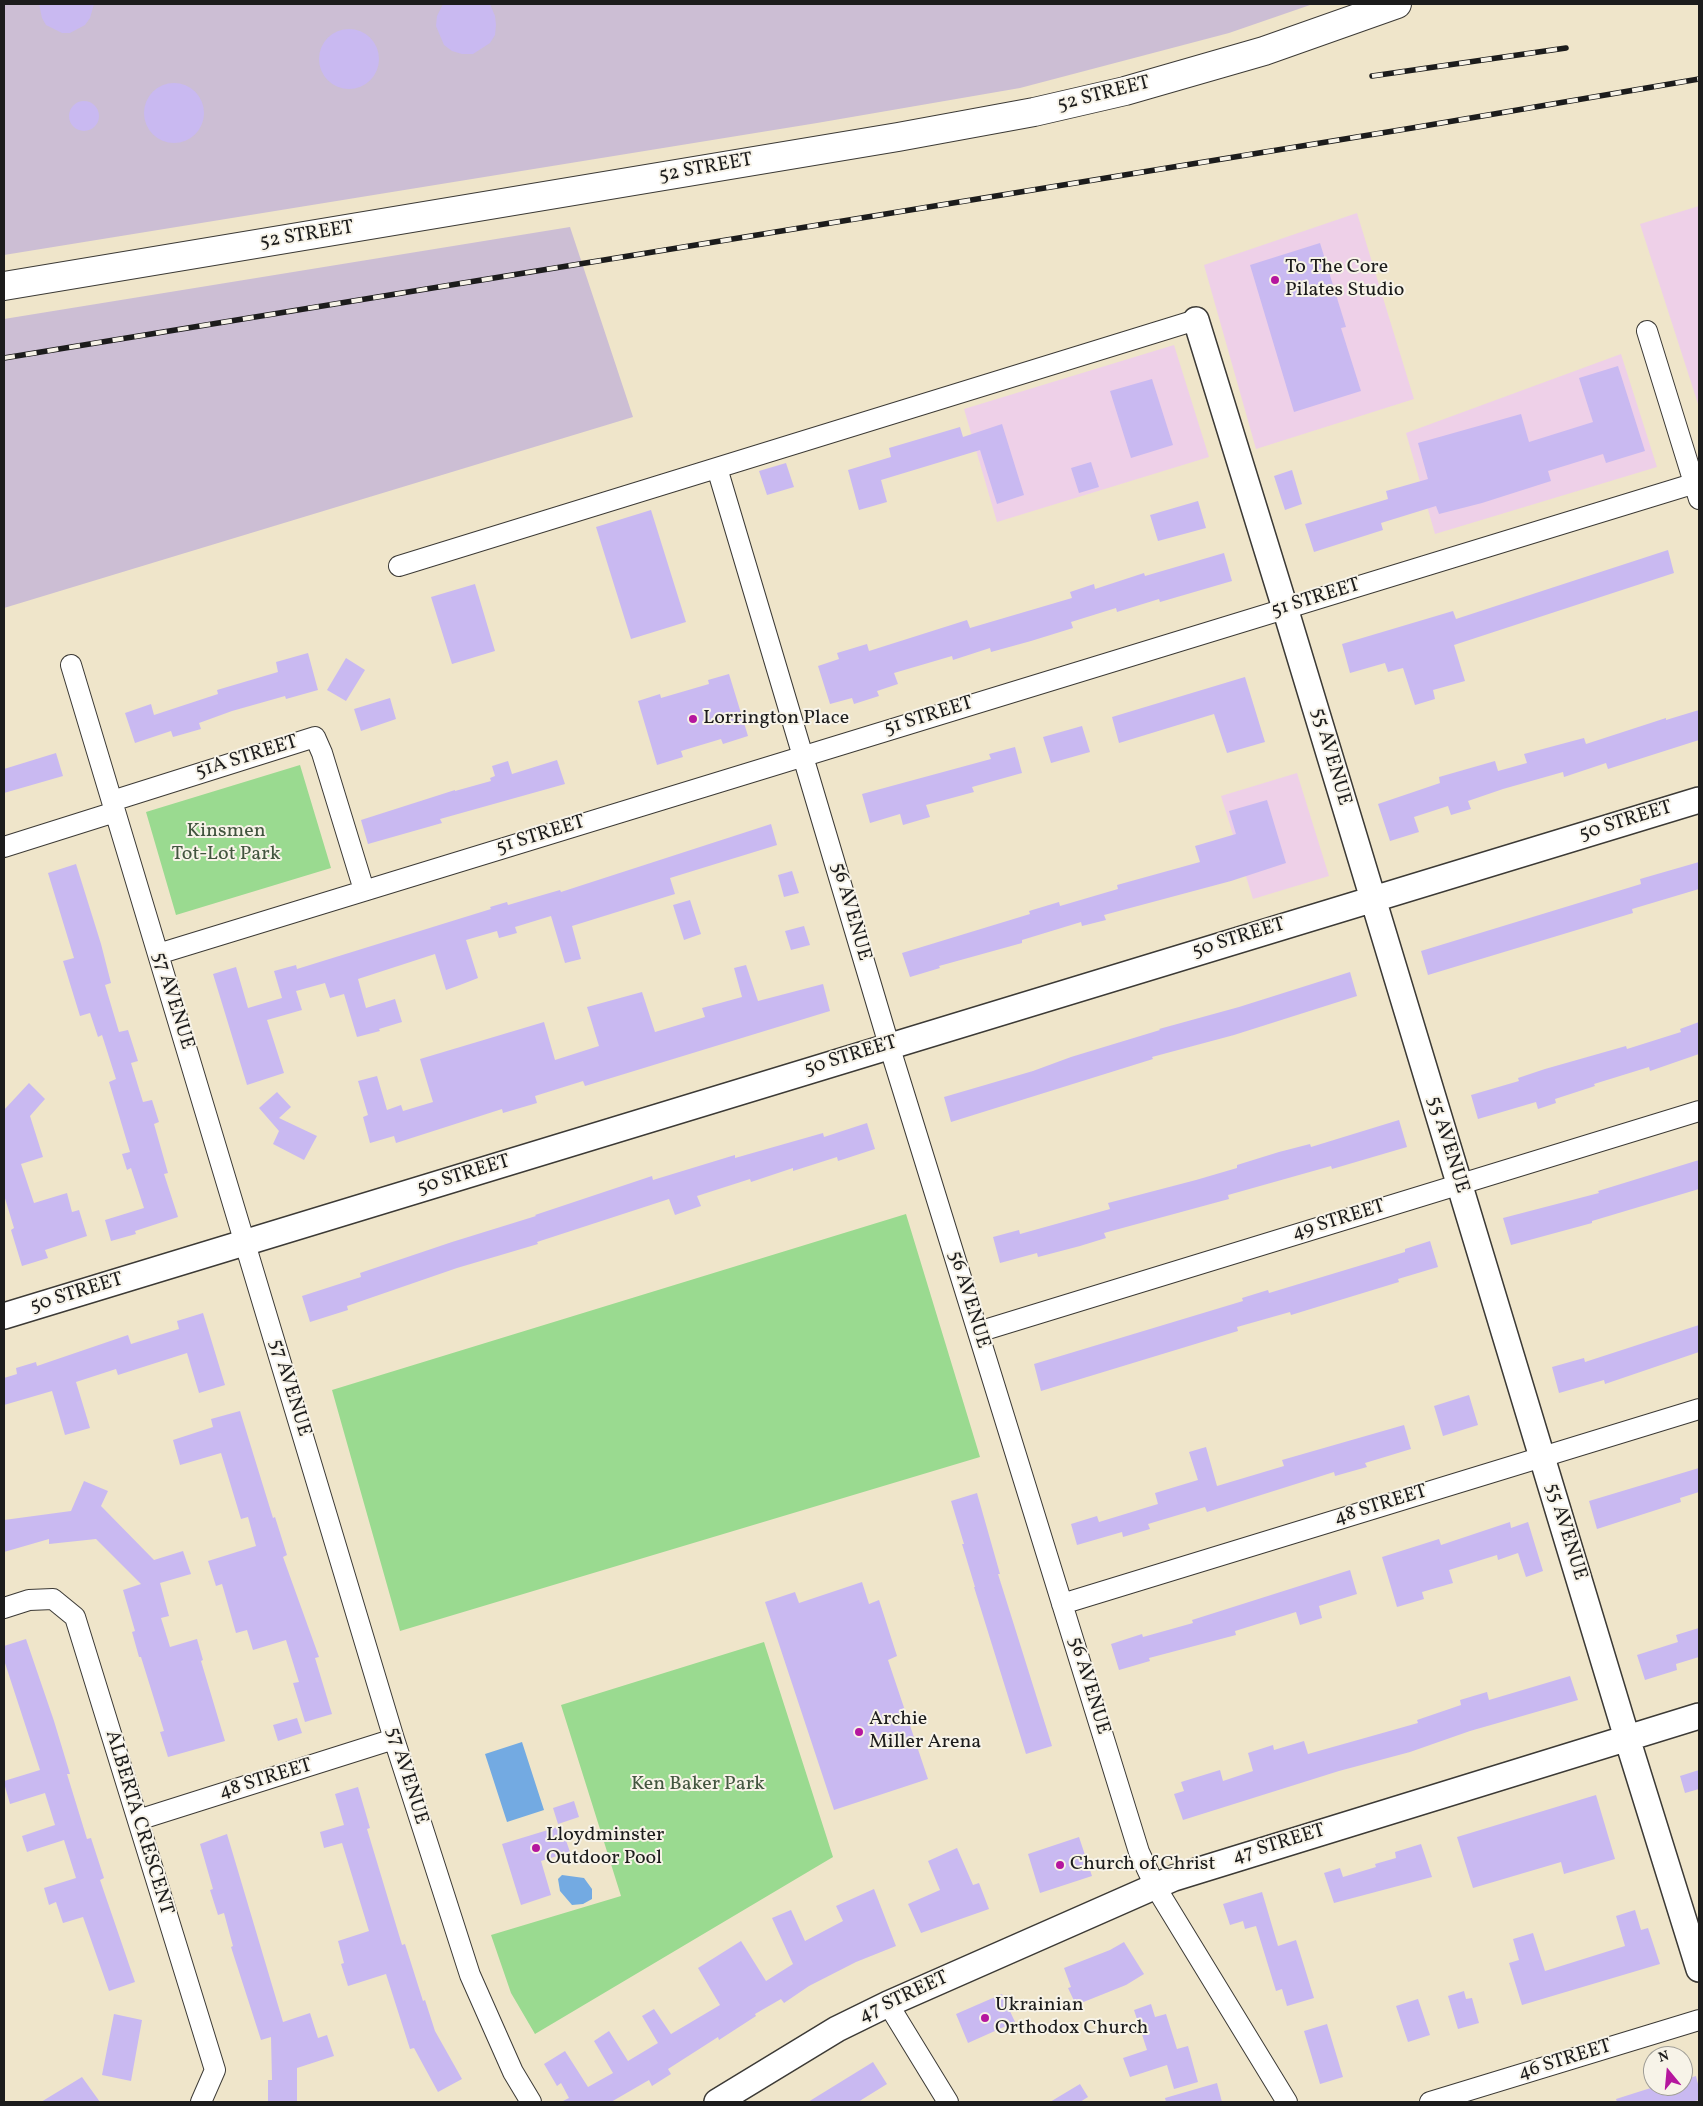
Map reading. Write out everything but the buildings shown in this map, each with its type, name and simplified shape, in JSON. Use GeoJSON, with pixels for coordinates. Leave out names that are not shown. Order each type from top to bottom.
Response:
{"type":"FeatureCollection","features":[{"type":"Feature","properties":{"kind":"main road","name":"52 STREET"},"geometry":{"type":"LineString","coordinates":[[4,286],[907,136],[1034,112],[1125,91],[1264,51],[1398,4]]}},
{"type":"Feature","properties":{"kind":"street"},"geometry":{"type":"LineString","coordinates":[[399,566],[1196,320]]}},
{"type":"Feature","properties":{"kind":"street","name":"55 AVENUE"},"geometry":{"type":"LineString","coordinates":[[1196,320],[1286,608],[1372,899],[1699,1969]]}},
{"type":"Feature","properties":{"kind":"street"},"geometry":{"type":"LineString","coordinates":[[1647,331],[1698,488]]}},
{"type":"Feature","properties":{"kind":"street","name":"56 AVENUE"},"geometry":{"type":"LineString","coordinates":[[717,468],[804,755],[889,1046],[1140,1852],[1155,1886],[1286,2102]]}},
{"type":"Feature","properties":{"kind":"street","name":"51 STREET"},"geometry":{"type":"LineString","coordinates":[[158,954],[1286,608],[1698,488]]}},
{"type":"Feature","properties":{"kind":"street","name":"57 AVENUE"},"geometry":{"type":"LineString","coordinates":[[71,665],[394,1739],[470,1975],[513,2072],[531,2102]]}},
{"type":"Feature","properties":{"kind":"street","name":"51A STREET"},"geometry":{"type":"LineString","coordinates":[[114,807],[315,737],[322,752],[364,890]]}},
{"type":"Feature","properties":{"kind":"street","name":"50 STREET"},"geometry":{"type":"LineString","coordinates":[[4,1316],[1699,800]]}},
{"type":"Feature","properties":{"kind":"street"},"geometry":{"type":"LineString","coordinates":[[4,846],[114,807]]}},
{"type":"Feature","properties":{"kind":"street","name":"49 STREET"},"geometry":{"type":"LineString","coordinates":[[978,1332],[1699,1111]]}},
{"type":"Feature","properties":{"kind":"street","name":"48 STREET"},"geometry":{"type":"LineString","coordinates":[[1062,1604],[1699,1409]]}},
{"type":"Feature","properties":{"kind":"street","name":"ALBERTA CRESCENT"},"geometry":{"type":"LineString","coordinates":[[4,1608],[29,1600],[53,1599],[75,1617],[215,2070],[201,2102]]}},
{"type":"Feature","properties":{"kind":"street","name":"47 STREET"},"geometry":{"type":"LineString","coordinates":[[717,2102],[837,2029],[888,2004],[1155,1886],[1290,1841],[1699,1716]]}},
{"type":"Feature","properties":{"kind":"street","name":"48 STREET"},"geometry":{"type":"LineString","coordinates":[[138,1820],[394,1739]]}},
{"type":"Feature","properties":{"kind":"street"},"geometry":{"type":"LineString","coordinates":[[888,2004],[948,2102]]}},
{"type":"Feature","properties":{"kind":"street","name":"46 STREET"},"geometry":{"type":"LineString","coordinates":[[1430,2102],[1699,2020]]}},
{"type":"Feature","properties":{"kind":"shaded area"},"geometry":{"type":"Polygon","coordinates":[[[4,4],[1313,4],[1229,33],[1020,88],[817,123],[4,255],[4,4]]]}},
{"type":"Feature","properties":{"kind":"shaded area"},"geometry":{"type":"Polygon","coordinates":[[[1699,206],[1699,407],[1640,224],[1699,206]]]}},
{"type":"Feature","properties":{"kind":"shaded area"},"geometry":{"type":"Polygon","coordinates":[[[1357,213],[1414,399],[1256,449],[1204,265],[1357,213]]]}},
{"type":"Feature","properties":{"kind":"shaded area"},"geometry":{"type":"Polygon","coordinates":[[[570,227],[633,417],[4,608],[4,319],[570,227]]]}},
{"type":"Feature","properties":{"kind":"shaded area"},"geometry":{"type":"Polygon","coordinates":[[[1174,345],[1209,457],[997,522],[964,409],[1174,345]]]}},
{"type":"Feature","properties":{"kind":"shaded area"},"geometry":{"type":"Polygon","coordinates":[[[1621,354],[1657,467],[1435,534],[1406,433],[1621,354]]]}},
{"type":"Feature","properties":{"kind":"shaded area"},"geometry":{"type":"Polygon","coordinates":[[[1297,773],[1329,876],[1253,899],[1221,796],[1297,773]]]}},
{"type":"Feature","properties":{"kind":"green space","name":"Kinsmen Tot-Lot Park"},"geometry":{"type":"Polygon","coordinates":[[[300,765],[331,868],[176,915],[146,812],[300,765]]]}},
{"type":"Feature","properties":{"kind":"green space"},"geometry":{"type":"Polygon","coordinates":[[[906,1214],[980,1457],[400,1631],[332,1390],[906,1214]]]}},
{"type":"Feature","properties":{"kind":"green space","name":"Ken Baker Park"},"geometry":{"type":"Polygon","coordinates":[[[764,1642],[833,1857],[535,2034],[511,1993],[491,1935],[621,1896],[561,1705],[764,1642]]]}},
{"type":"Feature","properties":{"kind":"water"},"geometry":{"type":"Polygon","coordinates":[[[522,1742],[544,1810],[507,1822],[485,1754],[522,1742]]]}},
{"type":"Feature","properties":{"kind":"water"},"geometry":{"type":"Polygon","coordinates":[[[562,1875],[584,1878],[592,1889],[592,1899],[583,1904],[572,1905],[560,1891],[558,1879],[562,1875]]]}},
{"type":"Feature","properties":{"kind":"railway"},"geometry":{"type":"LineString","coordinates":[[1372,76],[1566,48]]}},
{"type":"Feature","properties":{"kind":"railway"},"geometry":{"type":"LineString","coordinates":[[4,358],[1412,128],[1699,79]]}},
{"type":"Feature","properties":{"kind":"place","name":"To The Core Pilates Studio"},"geometry":{"type":"Point","coordinates":[1275,280]}},
{"type":"Feature","properties":{"kind":"place","name":"Lorrington Place"},"geometry":{"type":"Point","coordinates":[693,719]}},
{"type":"Feature","properties":{"kind":"place","name":"Archie Miller Arena"},"geometry":{"type":"Point","coordinates":[859,1732]}},
{"type":"Feature","properties":{"kind":"place","name":"Lloydminster Outdoor Pool"},"geometry":{"type":"Point","coordinates":[536,1848]}},
{"type":"Feature","properties":{"kind":"place","name":"Church of Christ"},"geometry":{"type":"Point","coordinates":[1060,1865]}},
{"type":"Feature","properties":{"kind":"place","name":"Ukrainian Orthodox Church"},"geometry":{"type":"Point","coordinates":[985,2018]}}]}
